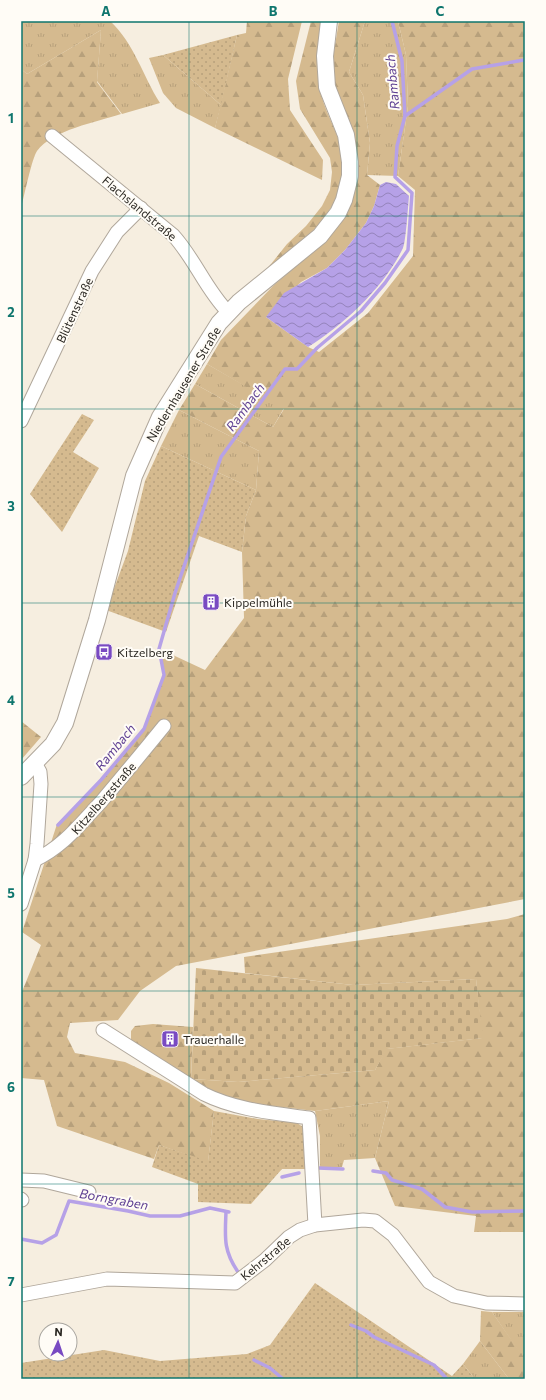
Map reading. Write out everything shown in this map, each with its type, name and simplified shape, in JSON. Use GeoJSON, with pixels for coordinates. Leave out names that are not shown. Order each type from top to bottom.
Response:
{"type":"FeatureCollection","features":[{"type":"Feature","properties":{"kind":"main road","name":"Niedernhausener Straße"},"geometry":{"type":"LineString","coordinates":[[21,777],[53,744],[65,723],[97,620],[129,493],[141,457],[160,417],[210,335],[228,312],[320,236],[338,213],[344,200],[348,188],[350,162],[346,135],[327,87],[326,56],[329,21]]}},
{"type":"Feature","properties":{"kind":"street","name":"Flachslandstraße"},"geometry":{"type":"LineString","coordinates":[[52,136],[169,231],[183,246],[212,294],[228,312]]}},
{"type":"Feature","properties":{"kind":"street","name":"Blütenstraße"},"geometry":{"type":"LineString","coordinates":[[21,421],[92,271],[117,232],[141,208]]}},
{"type":"Feature","properties":{"kind":"street","name":"Kitzelbergstraße"},"geometry":{"type":"LineString","coordinates":[[35,860],[52,851],[66,841],[128,771],[164,726]]}},
{"type":"Feature","properties":{"kind":"street"},"geometry":{"type":"LineString","coordinates":[[21,904],[35,860],[41,784],[40,772],[35,763]]}},
{"type":"Feature","properties":{"kind":"street"},"geometry":{"type":"LineString","coordinates":[[103,1030],[218,1102],[309,1118],[314,1225]]}},
{"type":"Feature","properties":{"kind":"street"},"geometry":{"type":"LineString","coordinates":[[21,1180],[44,1181],[89,1192]]}},
{"type":"Feature","properties":{"kind":"street","name":"Kehrstraße"},"geometry":{"type":"LineString","coordinates":[[21,1295],[107,1279],[235,1283],[264,1260],[288,1237],[314,1225],[363,1220],[375,1221],[392,1236],[429,1282],[454,1296],[486,1303],[525,1304]]}},
{"type":"Feature","properties":{"kind":"green space"},"geometry":{"type":"Polygon","coordinates":[[[21,21],[110,21],[126,39],[160,103],[122,114],[97,81],[101,30],[27,74],[21,69],[21,21]]]}},
{"type":"Feature","properties":{"kind":"green space"},"geometry":{"type":"Polygon","coordinates":[[[247,21],[302,21],[288,79],[290,110],[323,160],[322,180],[215,128],[237,35],[246,33],[247,21]]]}},
{"type":"Feature","properties":{"kind":"green space"},"geometry":{"type":"Polygon","coordinates":[[[311,21],[323,21],[320,88],[324,104],[341,149],[343,169],[340,187],[333,203],[323,219],[311,233],[269,271],[267,269],[287,244],[306,226],[322,206],[330,190],[332,172],[330,158],[300,109],[296,81],[311,21]]]}},
{"type":"Feature","properties":{"kind":"green space"},"geometry":{"type":"Polygon","coordinates":[[[339,21],[365,21],[349,72],[363,95],[370,143],[367,175],[380,185],[374,206],[366,223],[345,250],[327,268],[301,282],[266,317],[308,347],[319,352],[368,313],[413,256],[415,190],[398,176],[408,106],[406,55],[398,21],[525,21],[525,899],[176,966],[140,991],[118,1020],[70,1023],[67,1037],[75,1053],[125,1062],[169,1083],[214,1111],[208,1162],[159,1145],[154,1159],[57,1126],[44,1080],[21,1078],[21,994],[41,945],[22,932],[57,824],[102,780],[145,729],[165,674],[160,649],[205,670],[244,618],[242,552],[246,516],[256,490],[259,451],[179,410],[195,384],[273,427],[284,409],[207,364],[221,340],[273,286],[325,241],[353,188],[334,77],[333,57],[339,21]]]}},
{"type":"Feature","properties":{"kind":"green space"},"geometry":{"type":"Polygon","coordinates":[[[365,21],[398,21],[406,55],[408,106],[398,176],[367,175],[370,143],[363,95],[349,72],[365,21]]]}},
{"type":"Feature","properties":{"kind":"green space"},"geometry":{"type":"Polygon","coordinates":[[[101,30],[97,82],[121,114],[64,132],[53,137],[44,144],[35,155],[21,208],[21,69],[27,74],[101,30]]]}},
{"type":"Feature","properties":{"kind":"green space"},"geometry":{"type":"Polygon","coordinates":[[[237,35],[221,105],[163,55],[237,35]]]}},
{"type":"Feature","properties":{"kind":"green space"},"geometry":{"type":"Polygon","coordinates":[[[163,55],[221,105],[215,128],[176,108],[163,93],[149,58],[163,55]]]}},
{"type":"Feature","properties":{"kind":"green space"},"geometry":{"type":"Polygon","coordinates":[[[207,364],[284,408],[273,427],[195,384],[207,364]]]}},
{"type":"Feature","properties":{"kind":"green space"},"geometry":{"type":"Polygon","coordinates":[[[179,410],[259,451],[256,490],[161,446],[179,410]]]}},
{"type":"Feature","properties":{"kind":"green space"},"geometry":{"type":"Polygon","coordinates":[[[82,414],[94,420],[73,452],[99,468],[62,532],[30,494],[82,414]]]}},
{"type":"Feature","properties":{"kind":"green space"},"geometry":{"type":"Polygon","coordinates":[[[161,446],[256,490],[246,516],[242,552],[199,536],[166,632],[106,610],[128,551],[145,481],[161,446]]]}},
{"type":"Feature","properties":{"kind":"green space"},"geometry":{"type":"Polygon","coordinates":[[[21,721],[41,737],[21,760],[21,721]]]}},
{"type":"Feature","properties":{"kind":"green space"},"geometry":{"type":"Polygon","coordinates":[[[525,914],[525,1232],[474,1232],[476,1216],[395,1206],[375,1158],[389,1101],[315,1111],[220,1100],[131,1043],[131,1031],[135,1026],[153,1024],[193,1027],[191,1079],[238,1082],[375,1070],[386,1049],[482,1038],[476,979],[353,985],[245,973],[244,957],[507,919],[525,914]]]}},
{"type":"Feature","properties":{"kind":"green space"},"geometry":{"type":"Polygon","coordinates":[[[196,968],[353,985],[476,979],[483,1038],[387,1049],[375,1070],[238,1082],[191,1079],[196,968]]]}},
{"type":"Feature","properties":{"kind":"green space"},"geometry":{"type":"Polygon","coordinates":[[[389,1101],[375,1158],[344,1160],[342,1167],[320,1168],[320,1136],[315,1111],[389,1101]]]}},
{"type":"Feature","properties":{"kind":"green space"},"geometry":{"type":"Polygon","coordinates":[[[214,1111],[258,1119],[297,1123],[303,1127],[305,1132],[307,1169],[282,1169],[251,1204],[198,1202],[198,1184],[152,1167],[159,1145],[208,1161],[214,1111]]]}},
{"type":"Feature","properties":{"kind":"green space"},"geometry":{"type":"Polygon","coordinates":[[[315,1283],[452,1376],[463,1364],[475,1379],[21,1379],[21,1363],[38,1360],[38,1362],[78,1362],[78,1354],[104,1350],[160,1361],[247,1354],[270,1345],[315,1283]]]}},
{"type":"Feature","properties":{"kind":"green space"},"geometry":{"type":"Polygon","coordinates":[[[481,1311],[492,1312],[525,1359],[525,1379],[509,1379],[480,1341],[481,1311]]]}},
{"type":"Feature","properties":{"kind":"green space"},"geometry":{"type":"Polygon","coordinates":[[[492,1312],[525,1312],[525,1359],[524,1359],[492,1312]]]}},
{"type":"Feature","properties":{"kind":"green space"},"geometry":{"type":"Polygon","coordinates":[[[480,1341],[509,1379],[475,1379],[463,1364],[480,1341]]]}},
{"type":"Feature","properties":{"kind":"water"},"geometry":{"type":"Polygon","coordinates":[[[386,182],[396,184],[409,196],[403,248],[385,277],[362,304],[335,328],[308,347],[266,317],[284,293],[327,268],[345,250],[366,223],[374,206],[380,185],[386,182]]]}},
{"type":"Feature","properties":{"kind":"waterway","name":"Rambach"},"geometry":{"type":"LineString","coordinates":[[58,825],[101,780],[144,729],[164,675],[159,649],[175,593],[221,457],[285,369],[297,369],[317,348],[361,311],[385,283],[408,250],[412,193],[395,177],[397,146],[405,116],[402,61],[392,21]]}},
{"type":"Feature","properties":{"kind":"waterway"},"geometry":{"type":"LineString","coordinates":[[405,116],[472,69],[524,60]]}},
{"type":"Feature","properties":{"kind":"waterway"},"geometry":{"type":"LineString","coordinates":[[318,1168],[343,1169]]}},
{"type":"Feature","properties":{"kind":"waterway"},"geometry":{"type":"LineString","coordinates":[[373,1171],[386,1173],[392,1180],[422,1189],[445,1207],[472,1212],[525,1211]]}},
{"type":"Feature","properties":{"kind":"waterway"},"geometry":{"type":"LineString","coordinates":[[282,1177],[299,1173]]}},
{"type":"Feature","properties":{"kind":"waterway","name":"Borngraben"},"geometry":{"type":"LineString","coordinates":[[21,1239],[42,1243],[56,1235],[69,1201],[150,1216],[180,1216],[210,1208],[229,1212]]}},
{"type":"Feature","properties":{"kind":"waterway"},"geometry":{"type":"LineString","coordinates":[[226,1212],[225,1236],[227,1250],[238,1272]]}},
{"type":"Feature","properties":{"kind":"waterway"},"geometry":{"type":"LineString","coordinates":[[351,1325],[434,1365],[447,1379]]}},
{"type":"Feature","properties":{"kind":"waterway"},"geometry":{"type":"LineString","coordinates":[[254,1360],[270,1368],[283,1379]]}},
{"type":"Feature","properties":{"kind":"place","name":"Kippelmühle"},"geometry":{"type":"Point","coordinates":[211,602]}},
{"type":"Feature","properties":{"kind":"place","name":"Kitzelberg"},"geometry":{"type":"Point","coordinates":[104,652]}},
{"type":"Feature","properties":{"kind":"place","name":"Trauerhalle"},"geometry":{"type":"Point","coordinates":[170,1039]}}]}
